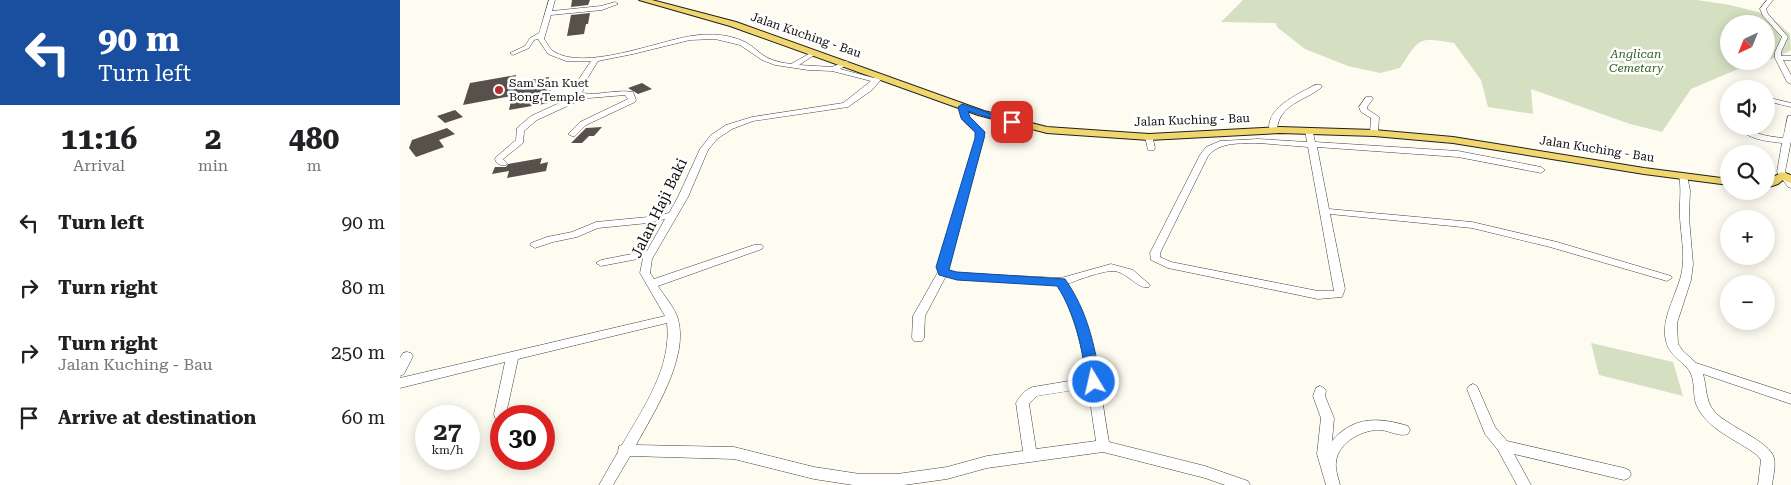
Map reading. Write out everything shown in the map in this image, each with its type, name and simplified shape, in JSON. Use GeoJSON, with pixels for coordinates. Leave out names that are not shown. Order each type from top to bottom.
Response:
{"type":"FeatureCollection","features":[{"type":"Feature","properties":{"kind":"main road","name":"Jalan Kuching - Bau"},"geometry":{"type":"LineString","coordinates":[[643,0],[733,24],[846,63],[878,78],[962,107],[1047,130],[1150,143],[1273,131],[1309,130],[1374,133],[1453,140],[1720,181]]}},
{"type":"Feature","properties":{"kind":"main road"},"geometry":{"type":"LineString","coordinates":[[1775,186],[1791,189]]}},
{"type":"Feature","properties":{"kind":"street"},"geometry":{"type":"LineString","coordinates":[[552,0],[541,35],[543,45],[551,53],[571,58],[596,59],[635,53],[688,38],[713,37],[739,42],[773,62],[831,69],[878,78]]}},
{"type":"Feature","properties":{"kind":"street"},"geometry":{"type":"LineString","coordinates":[[1770,0],[1763,9],[1765,15],[1788,38],[1778,52],[1778,58],[1791,82]]}},
{"type":"Feature","properties":{"kind":"street"},"geometry":{"type":"LineString","coordinates":[[548,13],[605,10],[615,4]]}},
{"type":"Feature","properties":{"kind":"street"},"geometry":{"type":"LineString","coordinates":[[513,54],[527,48],[532,39],[541,35]]}},
{"type":"Feature","properties":{"kind":"street"},"geometry":{"type":"LineString","coordinates":[[794,65],[814,53]]}},
{"type":"Feature","properties":{"kind":"street"},"geometry":{"type":"LineString","coordinates":[[1778,58],[1791,58]]}},
{"type":"Feature","properties":{"kind":"street"},"geometry":{"type":"LineString","coordinates":[[503,163],[499,158],[520,141],[520,130],[526,123],[569,103],[578,94],[583,78],[596,59]]}},
{"type":"Feature","properties":{"kind":"street"},"geometry":{"type":"LineString","coordinates":[[831,69],[846,63]]}},
{"type":"Feature","properties":{"kind":"street","name":"Jalan Haji Baki"},"geometry":{"type":"LineString","coordinates":[[606,485],[624,450],[658,394],[670,360],[674,334],[672,318],[645,273],[647,259],[684,197],[704,150],[714,137],[729,127],[752,119],[845,105],[869,88],[878,78]]}},
{"type":"Feature","properties":{"kind":"street"},"geometry":{"type":"LineString","coordinates":[[1273,131],[1274,120],[1285,106],[1318,87]]}},
{"type":"Feature","properties":{"kind":"street"},"geometry":{"type":"LineString","coordinates":[[572,134],[579,126],[632,100],[630,94],[626,93],[589,96],[578,94]]}},
{"type":"Feature","properties":{"kind":"street"},"geometry":{"type":"LineString","coordinates":[[1369,99],[1363,107],[1364,110],[1375,118],[1374,133]]}},
{"type":"Feature","properties":{"kind":"street"},"geometry":{"type":"LineString","coordinates":[[1775,101],[1791,105]]}},
{"type":"Feature","properties":{"kind":"street"},"geometry":{"type":"LineString","coordinates":[[918,338],[919,316],[943,272],[942,267],[980,138],[980,132],[965,118],[962,107]]}},
{"type":"Feature","properties":{"kind":"street"},"geometry":{"type":"LineString","coordinates":[[1791,118],[1782,166],[1786,178],[1791,185]]}},
{"type":"Feature","properties":{"kind":"street"},"geometry":{"type":"LineString","coordinates":[[1309,130],[1312,145],[1325,211],[1340,289],[1338,294],[1318,295],[1168,265],[1155,258],[1155,253],[1192,177],[1210,149],[1220,143],[1258,141],[1312,145],[1396,149],[1458,154],[1541,170]]}},
{"type":"Feature","properties":{"kind":"street"},"geometry":{"type":"LineString","coordinates":[[1758,135],[1787,141]]}},
{"type":"Feature","properties":{"kind":"street"},"geometry":{"type":"LineString","coordinates":[[1684,176],[1687,191],[1684,210],[1685,227],[1689,254],[1684,288],[1670,332],[1671,343],[1698,375],[1703,407],[1711,416],[1756,447],[1768,459],[1765,485]]}},
{"type":"Feature","properties":{"kind":"street"},"geometry":{"type":"LineString","coordinates":[[1325,211],[1472,225],[1553,244],[1667,278]]}},
{"type":"Feature","properties":{"kind":"street"},"geometry":{"type":"LineString","coordinates":[[536,245],[551,239],[574,235],[596,225],[648,220],[673,215]]}},
{"type":"Feature","properties":{"kind":"street"},"geometry":{"type":"LineString","coordinates":[[652,284],[758,247]]}},
{"type":"Feature","properties":{"kind":"street"},"geometry":{"type":"LineString","coordinates":[[601,263],[651,253]]}},
{"type":"Feature","properties":{"kind":"street"},"geometry":{"type":"LineString","coordinates":[[943,272],[957,276],[1061,282],[1111,267],[1120,268],[1134,275],[1145,285]]}},
{"type":"Feature","properties":{"kind":"street"},"geometry":{"type":"LineString","coordinates":[[1061,282],[1072,299],[1089,354],[1103,446]]}},
{"type":"Feature","properties":{"kind":"street"},"geometry":{"type":"LineString","coordinates":[[400,383],[672,318]]}},
{"type":"Feature","properties":{"kind":"street"},"geometry":{"type":"LineString","coordinates":[[400,371],[407,356]]}},
{"type":"Feature","properties":{"kind":"street"},"geometry":{"type":"LineString","coordinates":[[502,405],[512,357]]}},
{"type":"Feature","properties":{"kind":"street"},"geometry":{"type":"LineString","coordinates":[[1692,366],[1791,399]]}},
{"type":"Feature","properties":{"kind":"street"},"geometry":{"type":"LineString","coordinates":[[1031,457],[1022,402],[1026,397],[1033,392],[1094,382]]}},
{"type":"Feature","properties":{"kind":"street"},"geometry":{"type":"LineString","coordinates":[[1473,389],[1490,430],[1503,446],[1524,485]]}},
{"type":"Feature","properties":{"kind":"street"},"geometry":{"type":"LineString","coordinates":[[1320,391],[1319,396],[1326,407],[1328,423],[1323,449],[1324,458],[1333,485]]}},
{"type":"Feature","properties":{"kind":"street"},"geometry":{"type":"LineString","coordinates":[[1333,485],[1329,462],[1337,444],[1350,432],[1362,426],[1376,424],[1387,424],[1403,430]]}},
{"type":"Feature","properties":{"kind":"street"},"geometry":{"type":"LineString","coordinates":[[624,450],[734,453],[814,474],[860,483],[947,473],[987,462],[1103,446],[1129,451],[1205,472],[1243,485]]}},
{"type":"Feature","properties":{"kind":"street"},"geometry":{"type":"LineString","coordinates":[[1503,446],[1624,474]]}},
{"type":"Feature","properties":{"kind":"green space","name":"Anglican Cemetary"},"geometry":{"type":"Polygon","coordinates":[[[1243,0],[1697,0],[1730,5],[1769,15],[1720,15],[1720,70],[1736,70],[1691,89],[1662,132],[1630,124],[1531,89],[1533,114],[1488,107],[1481,80],[1454,43],[1433,40],[1421,42],[1416,45],[1400,68],[1380,73],[1348,66],[1305,49],[1278,28],[1275,23],[1221,22],[1243,0]]]}},
{"type":"Feature","properties":{"kind":"green space","name":"Anglican Cemetary"},"geometry":{"type":"Polygon","coordinates":[[[1775,20],[1790,34],[1791,50],[1775,58],[1775,20]]]}},
{"type":"Feature","properties":{"kind":"green space"},"geometry":{"type":"Polygon","coordinates":[[[1591,343],[1673,362],[1683,396],[1599,375],[1591,343]]]}},
{"type":"Feature","properties":{"kind":"building"},"geometry":{"type":"Polygon","coordinates":[[[572,0],[590,0],[588,5],[571,7],[572,0]]]}},
{"type":"Feature","properties":{"kind":"building"},"geometry":{"type":"Polygon","coordinates":[[[590,13],[584,34],[567,36],[571,15],[590,13]]]}},
{"type":"Feature","properties":{"kind":"building","name":"Sam San Kuet Bong Temple"},"geometry":{"type":"Polygon","coordinates":[[[516,75],[515,82],[549,77],[547,91],[551,90],[549,103],[509,110],[512,96],[463,105],[470,83],[516,75]]]}},
{"type":"Feature","properties":{"kind":"building","name":"Sam San Kuet Bong Temple"},"geometry":{"type":"Polygon","coordinates":[[[642,83],[652,89],[638,94],[628,88],[642,83]]]}},
{"type":"Feature","properties":{"kind":"building"},"geometry":{"type":"Polygon","coordinates":[[[455,110],[463,117],[445,123],[437,116],[455,110]]]}},
{"type":"Feature","properties":{"kind":"building","name":"Sam San Kuet Bong Temple"},"geometry":{"type":"Polygon","coordinates":[[[602,127],[594,136],[589,136],[582,143],[571,143],[586,128],[602,127]]]}},
{"type":"Feature","properties":{"kind":"building"},"geometry":{"type":"Polygon","coordinates":[[[447,128],[455,134],[439,140],[444,147],[416,157],[409,148],[412,140],[447,128]]]}},
{"type":"Feature","properties":{"kind":"building"},"geometry":{"type":"Polygon","coordinates":[[[542,158],[540,164],[548,162],[546,171],[507,178],[509,171],[492,174],[495,167],[506,167],[508,164],[542,158]]]}},
{"type":"Feature","properties":{"kind":"place","name":"Sam San Kuet Bong Temple"},"geometry":{"type":"Point","coordinates":[499,90]}},
{"type":"Feature","properties":{"kind":"route"},"geometry":{"type":"LineString","coordinates":[[1012,122],[962,107],[965,118],[980,132],[980,138],[942,267],[943,272],[957,276],[1061,282],[1072,299],[1080,320],[1094,382]]}}]}
